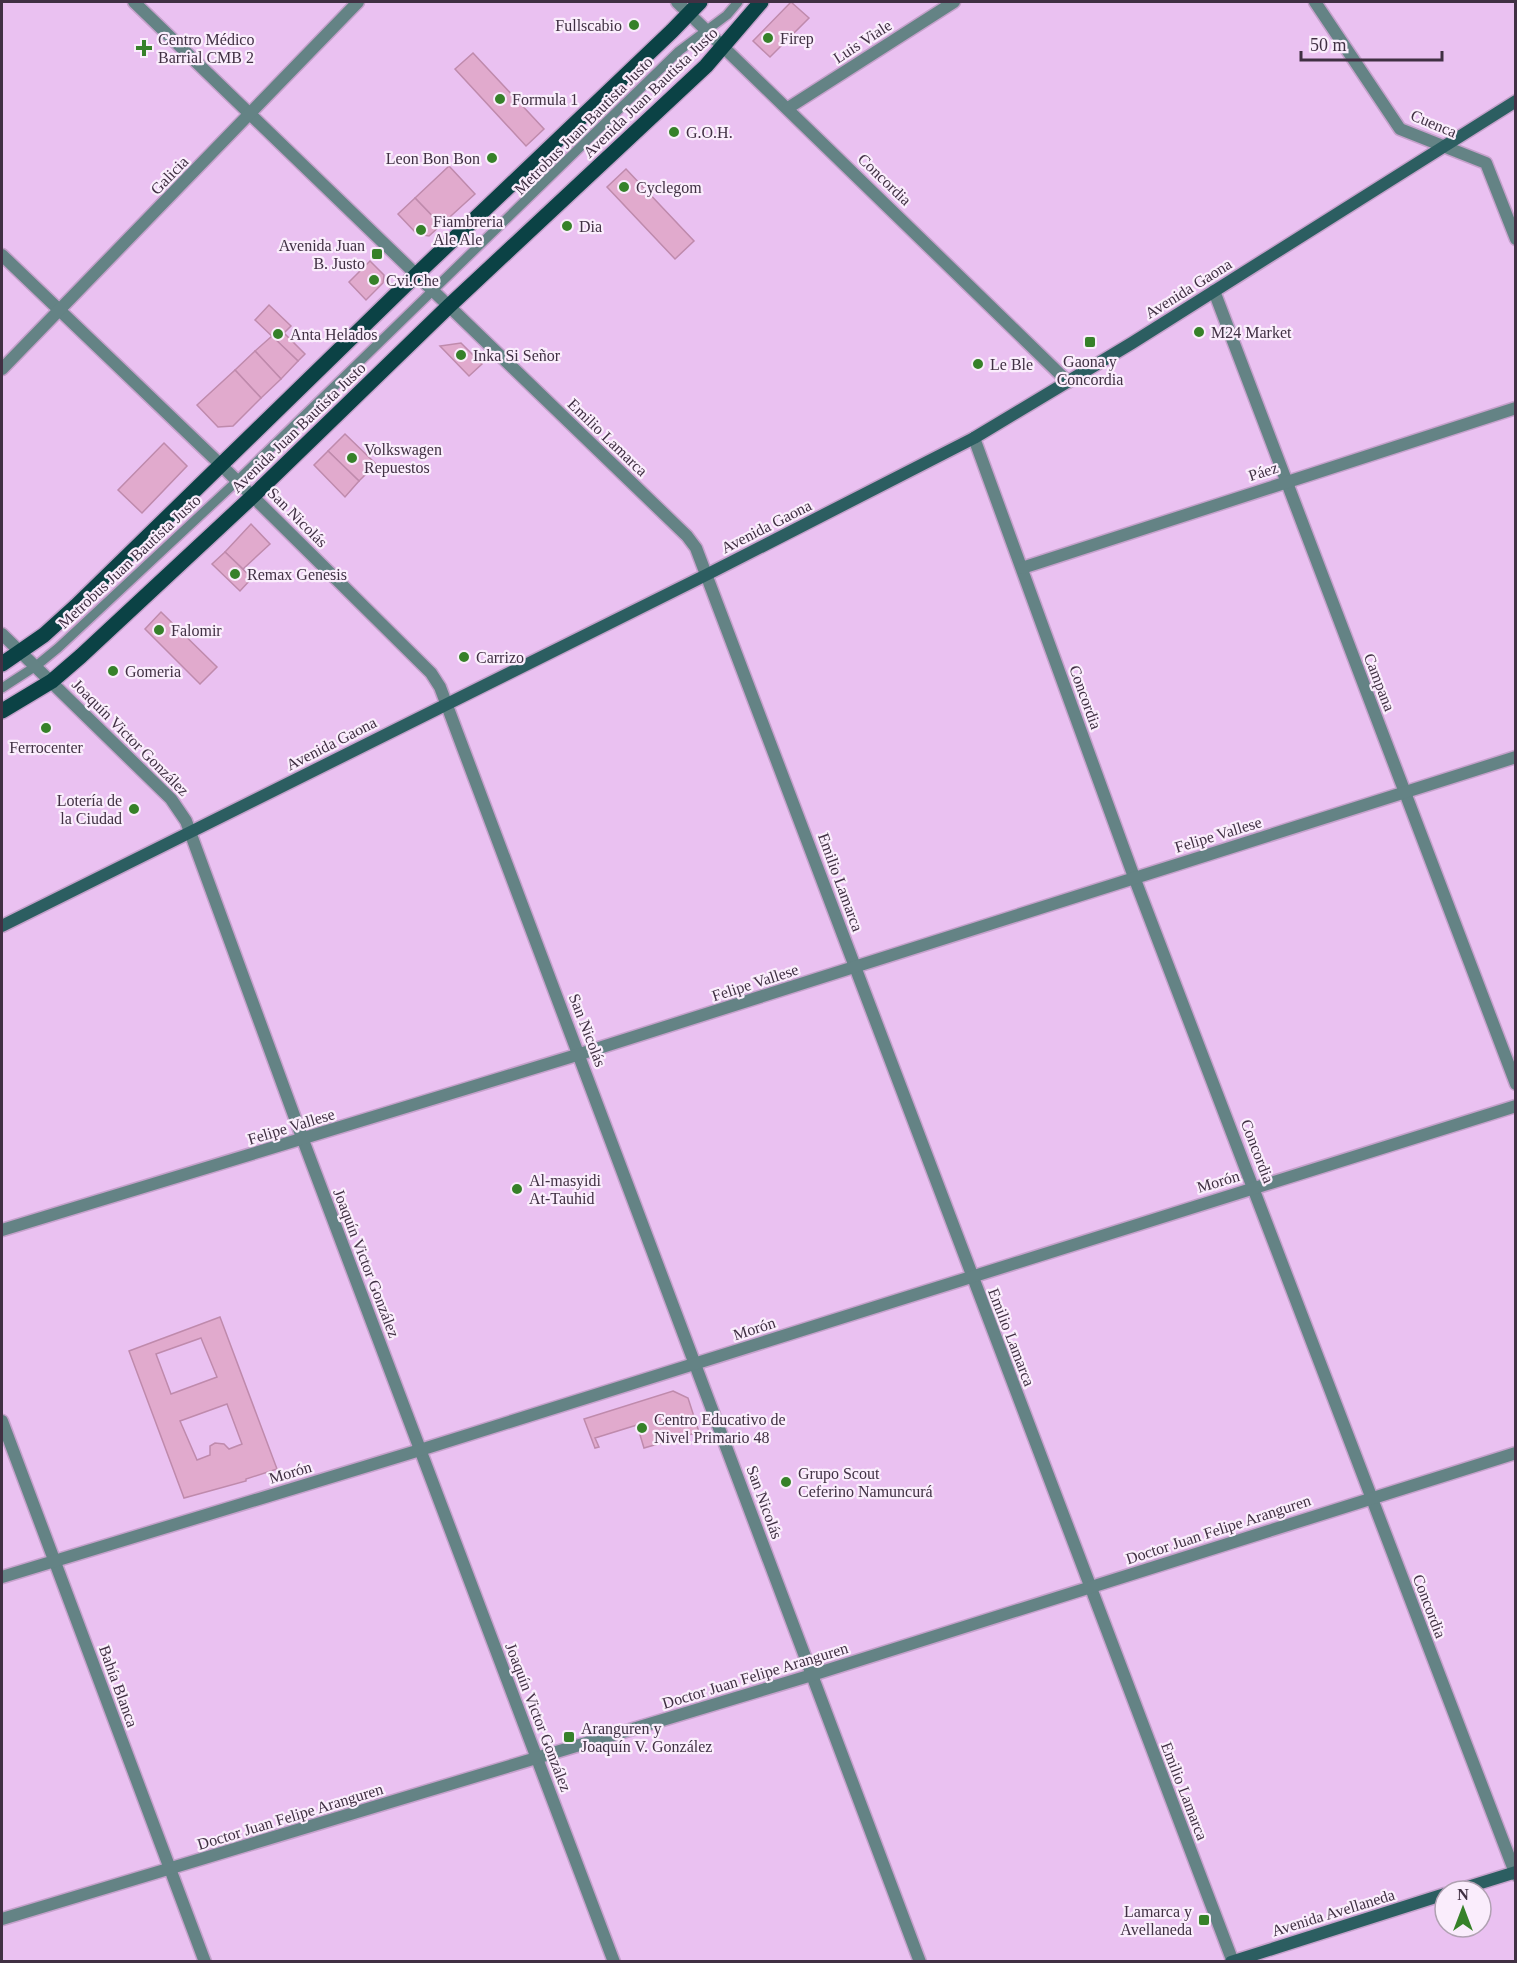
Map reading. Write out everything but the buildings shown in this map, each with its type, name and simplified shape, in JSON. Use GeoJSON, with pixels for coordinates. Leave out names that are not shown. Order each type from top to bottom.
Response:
{"type":"FeatureCollection","features":[{"type":"Feature","properties":{"kind":"main road","name":"Avenida Juan Bautista Justo"},"geometry":{"type":"LineString","coordinates":[[2,711],[52,681],[253,496],[449,306],[724,47],[761,2]]}},
{"type":"Feature","properties":{"kind":"main road","name":"Avenida Juan Bautista Justo"},"geometry":{"type":"LineString","coordinates":[[2,664],[21,652],[76,606],[694,7]]}},
{"type":"Feature","properties":{"kind":"main road","name":"Avenida Gaona"},"geometry":{"type":"LineString","coordinates":[[2,926],[708,574],[974,438],[1068,382],[1515,101]]}},
{"type":"Feature","properties":{"kind":"main road"},"geometry":{"type":"LineString","coordinates":[[1493,1880],[1515,1873]]}},
{"type":"Feature","properties":{"kind":"main road","name":"Avenida Avellaneda"},"geometry":{"type":"LineString","coordinates":[[1232,1961],[1433,1898]]}},
{"type":"Feature","properties":{"kind":"street","name":"Emilio Lamarca"},"geometry":{"type":"LineString","coordinates":[[134,2],[687,536],[696,548],[708,574],[971,1276],[1232,1961]]}},
{"type":"Feature","properties":{"kind":"street","name":"Galicia"},"geometry":{"type":"LineString","coordinates":[[2,369],[358,2]]}},
{"type":"Feature","properties":{"kind":"street","name":"Concordia"},"geometry":{"type":"LineString","coordinates":[[677,2],[694,7],[706,30],[1068,382]]}},
{"type":"Feature","properties":{"kind":"street","name":"Luis Viale"},"geometry":{"type":"LineString","coordinates":[[788,108],[954,2]]}},
{"type":"Feature","properties":{"kind":"street","name":"Cuenca"},"geometry":{"type":"LineString","coordinates":[[1315,2],[1400,129],[1486,162],[1515,239]]}},
{"type":"Feature","properties":{"kind":"street","name":"San Nicolás"},"geometry":{"type":"LineString","coordinates":[[2,255],[253,496],[431,673],[447,704],[580,1054],[920,1962]]}},
{"type":"Feature","properties":{"kind":"street","name":"Campana"},"geometry":{"type":"LineString","coordinates":[[1214,291],[1515,1084]]}},
{"type":"Feature","properties":{"kind":"street","name":"Páez"},"geometry":{"type":"LineString","coordinates":[[1022,567],[1515,408]]}},
{"type":"Feature","properties":{"kind":"street","name":"Concordia"},"geometry":{"type":"LineString","coordinates":[[974,438],[1134,877],[1515,1873]]}},
{"type":"Feature","properties":{"kind":"street","name":"Joaquín Victor González"},"geometry":{"type":"LineString","coordinates":[[2,634],[171,799],[191,832],[303,1140],[614,1962]]}},
{"type":"Feature","properties":{"kind":"street","name":"Felipe Vallese"},"geometry":{"type":"LineString","coordinates":[[2,1230],[580,1054],[1515,757]]}},
{"type":"Feature","properties":{"kind":"street","name":"Morón"},"geometry":{"type":"LineString","coordinates":[[2,1576],[420,1450],[1515,1106]]}},
{"type":"Feature","properties":{"kind":"street","name":"Bahía Blanca"},"geometry":{"type":"LineString","coordinates":[[2,1421],[205,1962]]}},
{"type":"Feature","properties":{"kind":"street","name":"Doctor Juan Felipe Aranguren"},"geometry":{"type":"LineString","coordinates":[[2,1919],[538,1760],[1515,1453]]}},
{"type":"Feature","properties":{"kind":"lane","name":"Metrobus Juan Bautista Justo"},"geometry":{"type":"LineString","coordinates":[[2,688],[36,666],[237,481],[680,51],[727,15],[738,2]]}},
{"type":"Feature","properties":{"kind":"place","name":"Fullscabio"},"geometry":{"type":"Point","coordinates":[634,25]}},
{"type":"Feature","properties":{"kind":"place","name":"Firep"},"geometry":{"type":"Point","coordinates":[768,38]}},
{"type":"Feature","properties":{"kind":"place","name":"Centro Médico Barrial CMB 2"},"geometry":{"type":"Point","coordinates":[144,48]}},
{"type":"Feature","properties":{"kind":"place","name":"Formula 1"},"geometry":{"type":"Point","coordinates":[500,99]}},
{"type":"Feature","properties":{"kind":"place","name":"G.O.H."},"geometry":{"type":"Point","coordinates":[674,132]}},
{"type":"Feature","properties":{"kind":"place","name":"Leon Bon Bon"},"geometry":{"type":"Point","coordinates":[492,158]}},
{"type":"Feature","properties":{"kind":"place","name":"Cyclegom"},"geometry":{"type":"Point","coordinates":[624,187]}},
{"type":"Feature","properties":{"kind":"place","name":"Dia"},"geometry":{"type":"Point","coordinates":[567,226]}},
{"type":"Feature","properties":{"kind":"place","name":"Fiambreria Ale Ale"},"geometry":{"type":"Point","coordinates":[421,230]}},
{"type":"Feature","properties":{"kind":"place","name":"Avenida Juan B. Justo"},"geometry":{"type":"Point","coordinates":[377,254]}},
{"type":"Feature","properties":{"kind":"place","name":"Cvi.Che"},"geometry":{"type":"Point","coordinates":[374,280]}},
{"type":"Feature","properties":{"kind":"place","name":"M24 Market"},"geometry":{"type":"Point","coordinates":[1199,332]}},
{"type":"Feature","properties":{"kind":"place","name":"Anta Helados"},"geometry":{"type":"Point","coordinates":[278,334]}},
{"type":"Feature","properties":{"kind":"place","name":"Gaona y Concordia"},"geometry":{"type":"Point","coordinates":[1090,342]}},
{"type":"Feature","properties":{"kind":"place","name":"Inka Si Señor"},"geometry":{"type":"Point","coordinates":[461,355]}},
{"type":"Feature","properties":{"kind":"place","name":"Le Ble"},"geometry":{"type":"Point","coordinates":[978,364]}},
{"type":"Feature","properties":{"kind":"place","name":"Volkswagen Repuestos"},"geometry":{"type":"Point","coordinates":[352,458]}},
{"type":"Feature","properties":{"kind":"place","name":"Remax Genesis"},"geometry":{"type":"Point","coordinates":[235,574]}},
{"type":"Feature","properties":{"kind":"place","name":"Falomir"},"geometry":{"type":"Point","coordinates":[159,630]}},
{"type":"Feature","properties":{"kind":"place","name":"Carrizo"},"geometry":{"type":"Point","coordinates":[464,657]}},
{"type":"Feature","properties":{"kind":"place","name":"Gomeria"},"geometry":{"type":"Point","coordinates":[113,671]}},
{"type":"Feature","properties":{"kind":"place","name":"Ferrocenter"},"geometry":{"type":"Point","coordinates":[46,728]}},
{"type":"Feature","properties":{"kind":"place","name":"Lotería de la Ciudad"},"geometry":{"type":"Point","coordinates":[134,809]}},
{"type":"Feature","properties":{"kind":"place","name":"Al-masyidi At-Tauhid"},"geometry":{"type":"Point","coordinates":[517,1189]}},
{"type":"Feature","properties":{"kind":"place","name":"Centro Educativo de Nivel Primario 48"},"geometry":{"type":"Point","coordinates":[642,1428]}},
{"type":"Feature","properties":{"kind":"place","name":"Grupo Scout Ceferino Namuncurá"},"geometry":{"type":"Point","coordinates":[786,1482]}},
{"type":"Feature","properties":{"kind":"place","name":"Aranguren y Joaquín V. González"},"geometry":{"type":"Point","coordinates":[569,1737]}},
{"type":"Feature","properties":{"kind":"place","name":"Lamarca y Avellaneda"},"geometry":{"type":"Point","coordinates":[1204,1920]}}]}
